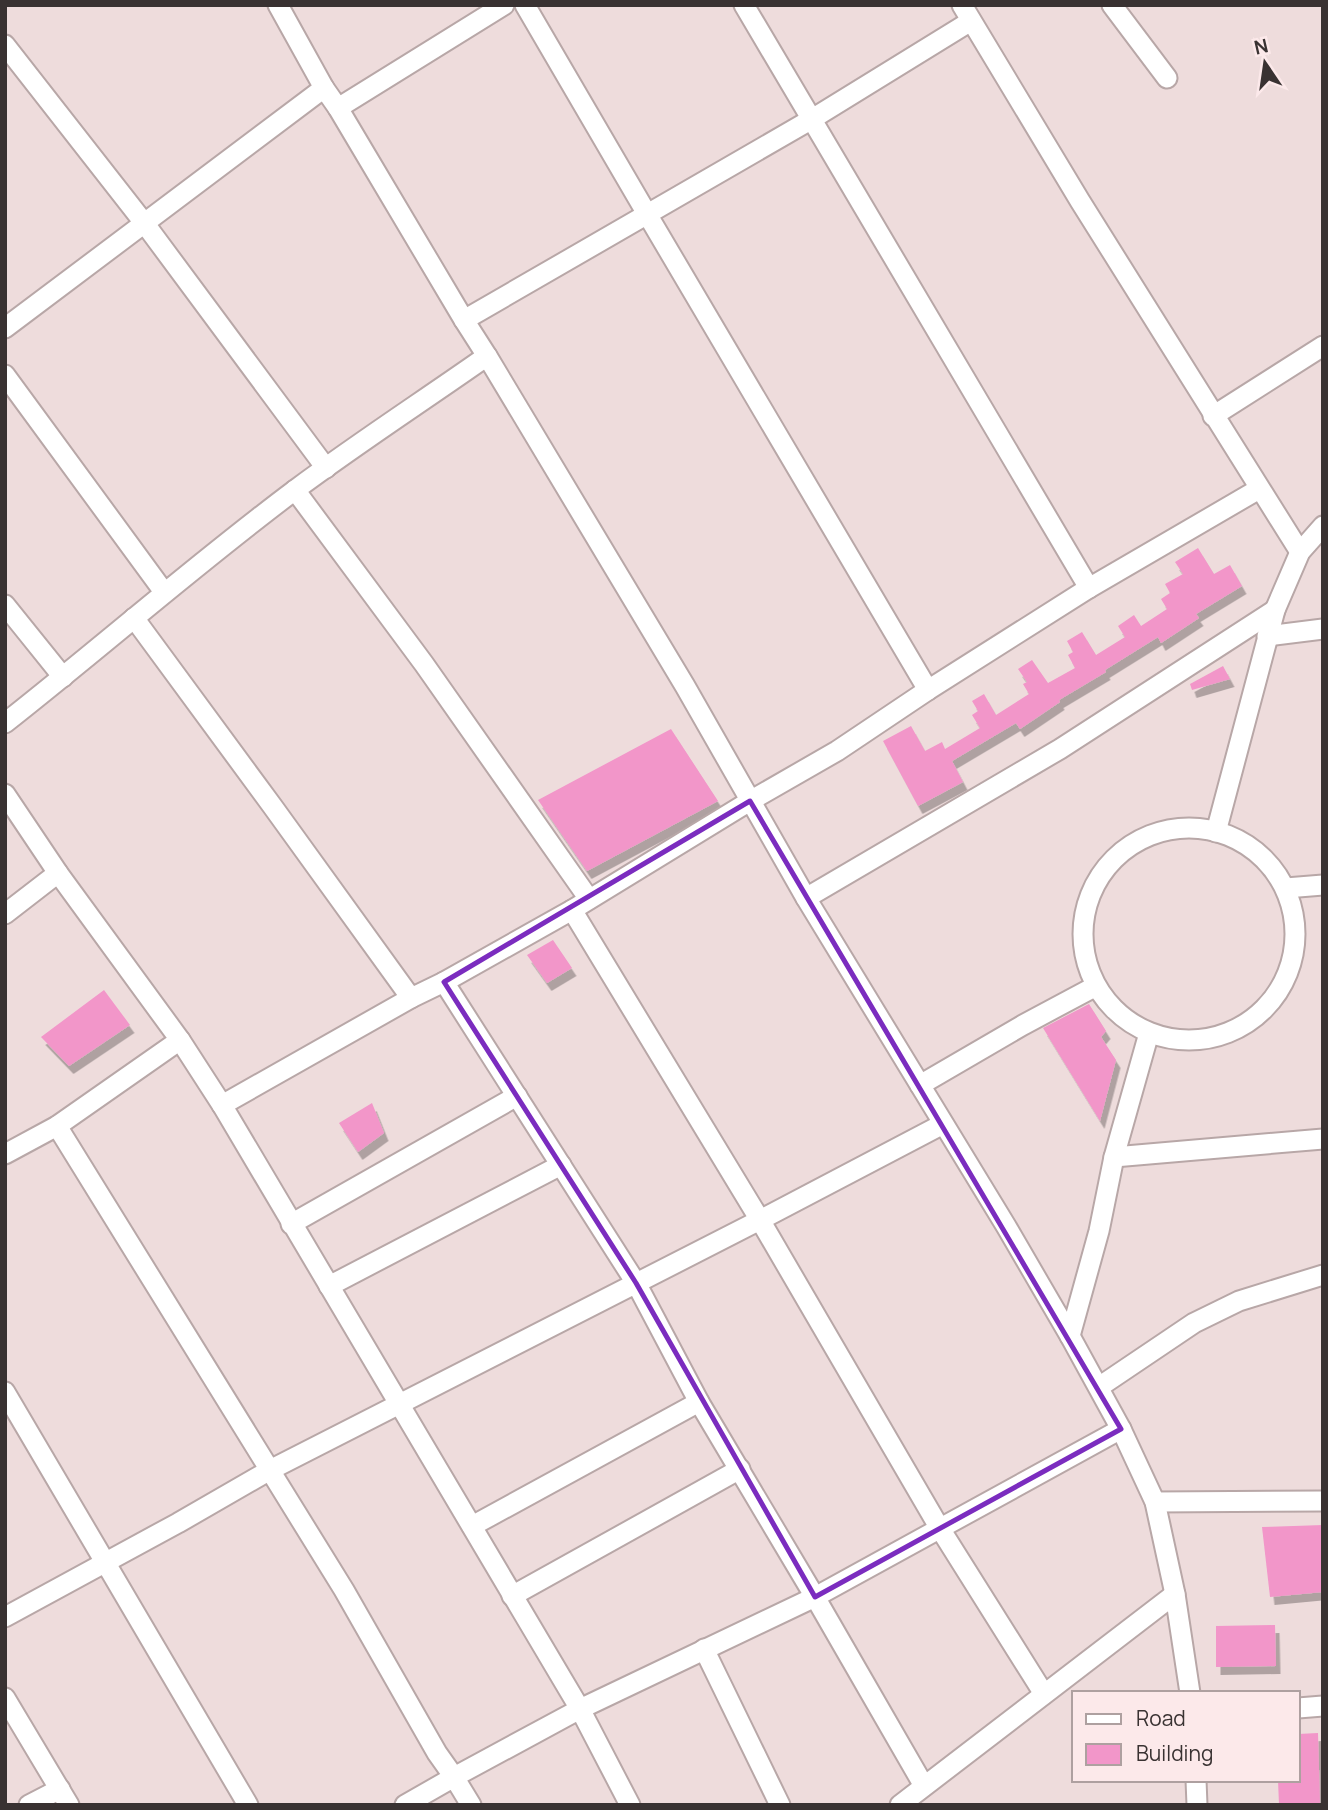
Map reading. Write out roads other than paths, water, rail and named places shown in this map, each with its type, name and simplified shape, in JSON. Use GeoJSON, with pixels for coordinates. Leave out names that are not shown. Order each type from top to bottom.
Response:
{"type":"FeatureCollection","features":[{"type":"Feature","properties":{"kind":"street"},"geometry":{"type":"LineString","coordinates":[[278,5],[324,88],[685,686],[806,898],[1099,1387],[1155,1502],[1175,1594],[1190,1691]]}},
{"type":"Feature","properties":{"kind":"street"},"geometry":{"type":"LineString","coordinates":[[338,108],[504,5]]}},
{"type":"Feature","properties":{"kind":"street"},"geometry":{"type":"LineString","coordinates":[[525,5],[928,690]]}},
{"type":"Feature","properties":{"kind":"street"},"geometry":{"type":"LineString","coordinates":[[744,5],[1089,588]]}},
{"type":"Feature","properties":{"kind":"street"},"geometry":{"type":"LineString","coordinates":[[1112,5],[1167,78]]}},
{"type":"Feature","properties":{"kind":"street"},"geometry":{"type":"LineString","coordinates":[[464,320],[812,119],[966,13],[1213,416],[1300,552]]}},
{"type":"Feature","properties":{"kind":"street"},"geometry":{"type":"LineString","coordinates":[[5,45],[145,224],[326,468]]}},
{"type":"Feature","properties":{"kind":"street"},"geometry":{"type":"LineString","coordinates":[[5,328],[324,88]]}},
{"type":"Feature","properties":{"kind":"street"},"geometry":{"type":"LineString","coordinates":[[1213,416],[1323,346]]}},
{"type":"Feature","properties":{"kind":"street"},"geometry":{"type":"LineString","coordinates":[[5,723],[164,592],[295,490],[487,356]]}},
{"type":"Feature","properties":{"kind":"street"},"geometry":{"type":"LineString","coordinates":[[5,375],[164,592]]}},
{"type":"Feature","properties":{"kind":"street"},"geometry":{"type":"LineString","coordinates":[[222,1105],[572,910],[837,751],[1089,588],[1259,489]]}},
{"type":"Feature","properties":{"kind":"street"},"geometry":{"type":"LineString","coordinates":[[295,490],[424,664],[589,898]]}},
{"type":"Feature","properties":{"kind":"street"},"geometry":{"type":"LineString","coordinates":[[1216,832],[1275,610],[1300,552],[1323,526]]}},
{"type":"Feature","properties":{"kind":"street"},"geometry":{"type":"LineString","coordinates":[[5,605],[63,677]]}},
{"type":"Feature","properties":{"kind":"street"},"geometry":{"type":"LineString","coordinates":[[806,898],[1060,749],[1275,610]]}},
{"type":"Feature","properties":{"kind":"street"},"geometry":{"type":"LineString","coordinates":[[134,618],[411,998]]}},
{"type":"Feature","properties":{"kind":"street"},"geometry":{"type":"LineString","coordinates":[[1267,636],[1323,629]]}},
{"type":"Feature","properties":{"kind":"street"},"geometry":{"type":"LineString","coordinates":[[5,794],[58,873],[180,1040],[222,1105],[580,1709],[630,1805]]}},
{"type":"Feature","properties":{"kind":"street"},"geometry":{"type":"LineString","coordinates":[[1189,828],[1216,832],[1238,840],[1257,852],[1286,888],[1295,918],[1295,950],[1286,981],[1268,1007],[1242,1027],[1212,1038],[1180,1041],[1149,1033],[1128,1022],[1110,1006],[1096,986],[1086,960],[1082,933],[1086,906],[1097,881],[1114,859],[1136,842],[1161,832],[1189,828]]}},
{"type":"Feature","properties":{"kind":"street"},"geometry":{"type":"LineString","coordinates":[[5,914],[58,873]]}},
{"type":"Feature","properties":{"kind":"street"},"geometry":{"type":"LineString","coordinates":[[1286,888],[1323,886]]}},
{"type":"Feature","properties":{"kind":"street"},"geometry":{"type":"LineString","coordinates":[[572,910],[760,1220],[939,1527],[1044,1694]]}},
{"type":"Feature","properties":{"kind":"street"},"geometry":{"type":"LineString","coordinates":[[444,982],[636,1283],[699,1402],[924,1786]]}},
{"type":"Feature","properties":{"kind":"street"},"geometry":{"type":"LineString","coordinates":[[920,1085],[1096,986]]}},
{"type":"Feature","properties":{"kind":"street"},"geometry":{"type":"LineString","coordinates":[[1070,1336],[1099,1231],[1114,1157],[1149,1033]]}},
{"type":"Feature","properties":{"kind":"street"},"geometry":{"type":"LineString","coordinates":[[5,1154],[57,1125],[180,1040]]}},
{"type":"Feature","properties":{"kind":"street"},"geometry":{"type":"LineString","coordinates":[[291,1224],[517,1097]]}},
{"type":"Feature","properties":{"kind":"street"},"geometry":{"type":"LineString","coordinates":[[5,1618],[270,1470],[943,1124]]}},
{"type":"Feature","properties":{"kind":"street"},"geometry":{"type":"LineString","coordinates":[[57,1125],[344,1590],[437,1753],[471,1805]]}},
{"type":"Feature","properties":{"kind":"street"},"geometry":{"type":"LineString","coordinates":[[1114,1157],[1323,1139]]}},
{"type":"Feature","properties":{"kind":"street"},"geometry":{"type":"LineString","coordinates":[[329,1286],[561,1165]]}},
{"type":"Feature","properties":{"kind":"street"},"geometry":{"type":"LineString","coordinates":[[1099,1387],[1194,1323],[1239,1301],[1323,1275]]}},
{"type":"Feature","properties":{"kind":"street"},"geometry":{"type":"LineString","coordinates":[[5,1392],[248,1805]]}},
{"type":"Feature","properties":{"kind":"street"},"geometry":{"type":"LineString","coordinates":[[472,1526],[699,1402]]}},
{"type":"Feature","properties":{"kind":"street"},"geometry":{"type":"LineString","coordinates":[[405,1805],[580,1709],[815,1597],[1121,1429]]}},
{"type":"Feature","properties":{"kind":"street"},"geometry":{"type":"LineString","coordinates":[[512,1596],[740,1469]]}},
{"type":"Feature","properties":{"kind":"street"},"geometry":{"type":"LineString","coordinates":[[1155,1502],[1323,1501]]}},
{"type":"Feature","properties":{"kind":"street"},"geometry":{"type":"LineString","coordinates":[[900,1805],[1175,1594]]}},
{"type":"Feature","properties":{"kind":"street"},"geometry":{"type":"LineString","coordinates":[[704,1649],[779,1805]]}},
{"type":"Feature","properties":{"kind":"street"},"geometry":{"type":"LineString","coordinates":[[5,1698],[64,1797],[29,1805]]}},
{"type":"Feature","properties":{"kind":"street"},"geometry":{"type":"LineString","coordinates":[[1300,1707],[1323,1706]]}},
{"type":"Feature","properties":{"kind":"street"},"geometry":{"type":"LineString","coordinates":[[1196,1782],[1197,1805]]}}]}
